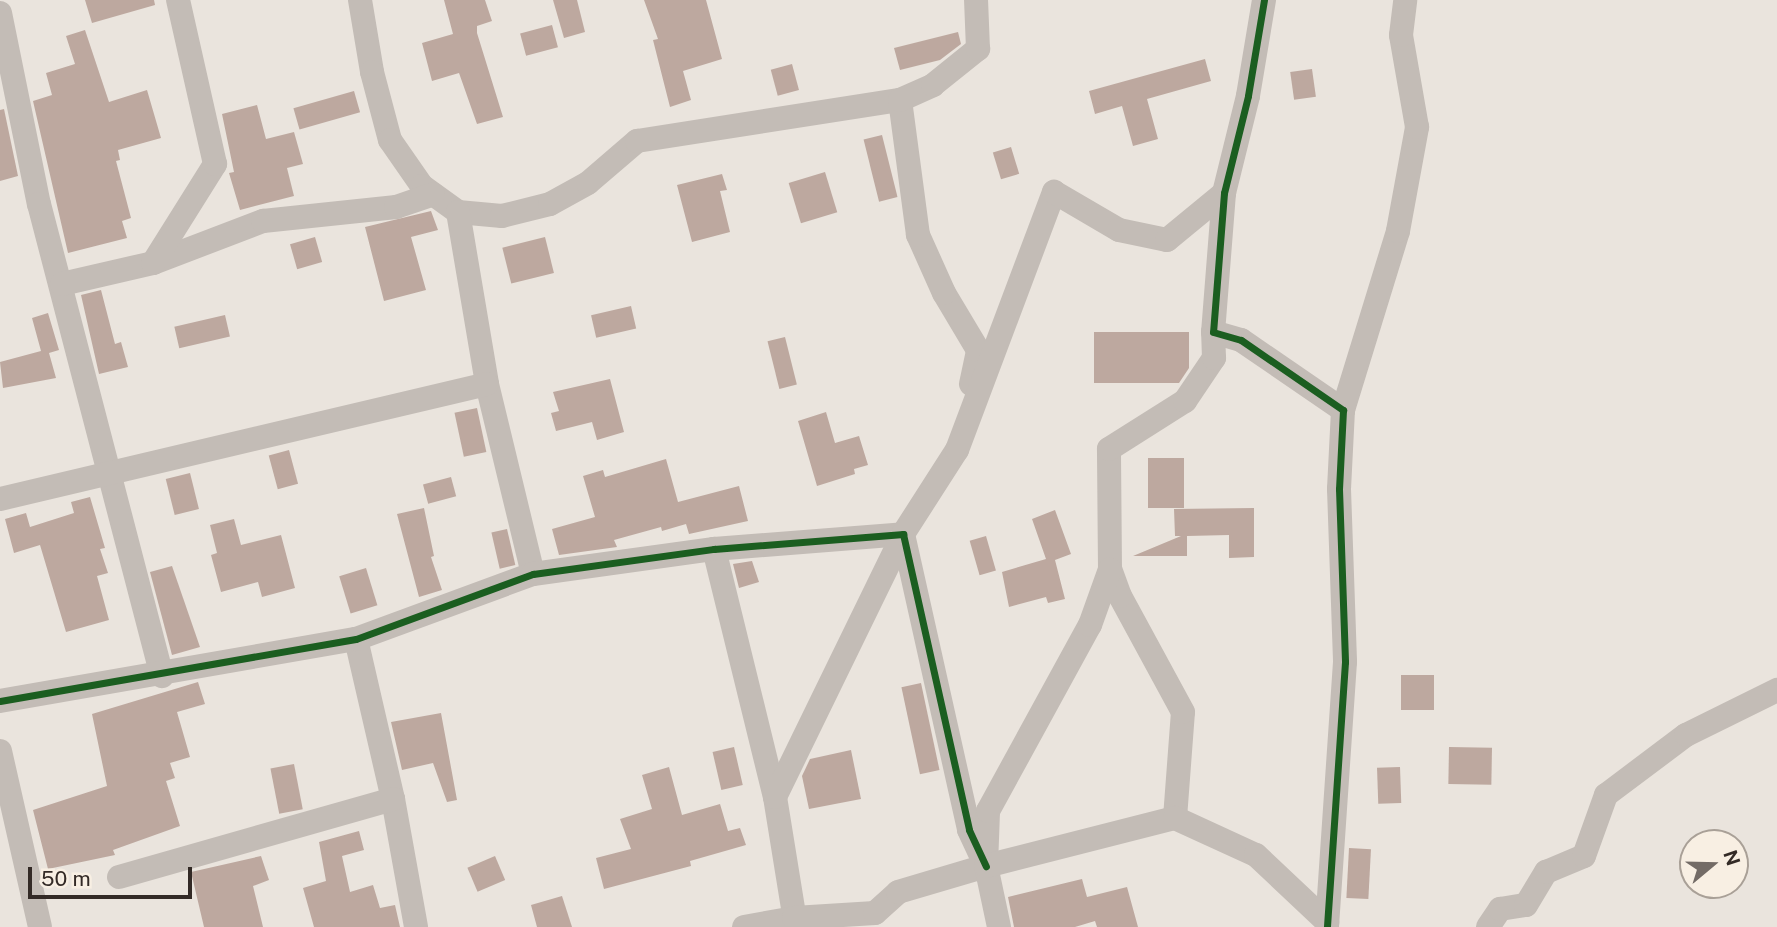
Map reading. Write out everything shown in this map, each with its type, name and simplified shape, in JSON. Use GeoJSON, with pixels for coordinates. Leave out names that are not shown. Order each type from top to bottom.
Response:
{"type":"FeatureCollection","features":[{"type":"Feature","properties":{"kind":"street"},"geometry":{"type":"LineString","coordinates":[[153,263],[215,164],[178,0]]}},
{"type":"Feature","properties":{"kind":"street"},"geometry":{"type":"LineString","coordinates":[[360,0],[372,72],[390,139],[433,194],[458,212],[502,216],[550,204],[588,183],[637,141],[900,100],[933,85],[978,49],[976,0]]}},
{"type":"Feature","properties":{"kind":"street"},"geometry":{"type":"LineString","coordinates":[[1175,818],[1183,712],[1120,597],[1110,569],[1110,449],[1185,401],[1214,358],[1213,332],[1224,193],[1248,96],[1264,0]]}},
{"type":"Feature","properties":{"kind":"street"},"geometry":{"type":"LineString","coordinates":[[1327,925],[1345,662],[1339,489],[1343,410],[1398,231],[1417,127],[1401,35],[1405,0]]}},
{"type":"Feature","properties":{"kind":"street"},"geometry":{"type":"LineString","coordinates":[[0,13],[39,204],[162,676]]}},
{"type":"Feature","properties":{"kind":"street"},"geometry":{"type":"LineString","coordinates":[[900,100],[918,235],[944,293],[978,350],[957,450]]}},
{"type":"Feature","properties":{"kind":"street"},"geometry":{"type":"LineString","coordinates":[[775,797],[903,534],[957,450],[1054,192],[1119,230],[1167,240],[1224,193]]}},
{"type":"Feature","properties":{"kind":"street"},"geometry":{"type":"LineString","coordinates":[[62,284],[153,263],[263,221],[396,207],[433,194]]}},
{"type":"Feature","properties":{"kind":"street"},"geometry":{"type":"LineString","coordinates":[[458,212],[487,384],[533,574]]}},
{"type":"Feature","properties":{"kind":"street"},"geometry":{"type":"LineString","coordinates":[[1213,332],[1241,340],[1343,410]]}},
{"type":"Feature","properties":{"kind":"street"},"geometry":{"type":"LineString","coordinates":[[0,499],[487,384]]}},
{"type":"Feature","properties":{"kind":"street"},"geometry":{"type":"LineString","coordinates":[[0,701],[162,676],[356,639],[533,574],[714,549],[903,534]]}},
{"type":"Feature","properties":{"kind":"street"},"geometry":{"type":"LineString","coordinates":[[903,534],[969,830],[986,866],[999,927]]}},
{"type":"Feature","properties":{"kind":"street"},"geometry":{"type":"LineString","coordinates":[[714,549],[775,797],[795,922]]}},
{"type":"Feature","properties":{"kind":"street"},"geometry":{"type":"LineString","coordinates":[[986,866],[988,811],[1090,625],[1110,569]]}},
{"type":"Feature","properties":{"kind":"street"},"geometry":{"type":"LineString","coordinates":[[356,639],[393,799],[416,927]]}},
{"type":"Feature","properties":{"kind":"street"},"geometry":{"type":"LineString","coordinates":[[1488,927],[1500,909],[1526,905],[1546,872],[1584,856],[1606,795],[1686,735],[1777,690]]}},
{"type":"Feature","properties":{"kind":"street"},"geometry":{"type":"LineString","coordinates":[[0,751],[40,927]]}},
{"type":"Feature","properties":{"kind":"street"},"geometry":{"type":"LineString","coordinates":[[119,877],[393,799]]}},
{"type":"Feature","properties":{"kind":"street"},"geometry":{"type":"LineString","coordinates":[[744,927],[795,922],[871,920],[898,892],[986,866],[1175,818],[1256,855],[1327,925]]}},
{"type":"Feature","properties":{"kind":"building"},"geometry":{"type":"Polygon","coordinates":[[[85,0],[154,0],[155,5],[92,23],[85,0]]]}},
{"type":"Feature","properties":{"kind":"building"},"geometry":{"type":"Polygon","coordinates":[[[444,0],[485,0],[492,21],[477,26],[477,33],[503,117],[477,124],[459,73],[432,81],[422,43],[453,34],[444,0]]]}},
{"type":"Feature","properties":{"kind":"building"},"geometry":{"type":"Polygon","coordinates":[[[553,0],[577,0],[585,32],[564,38],[553,0]]]}},
{"type":"Feature","properties":{"kind":"building"},"geometry":{"type":"Polygon","coordinates":[[[644,0],[706,0],[722,59],[683,71],[691,100],[670,107],[653,40],[658,39],[644,0]]]}},
{"type":"Feature","properties":{"kind":"building"},"geometry":{"type":"Polygon","coordinates":[[[552,25],[558,47],[526,56],[520,34],[552,25]]]}},
{"type":"Feature","properties":{"kind":"building"},"geometry":{"type":"Polygon","coordinates":[[[85,30],[109,102],[147,90],[161,138],[118,150],[120,160],[116,161],[131,218],[122,221],[127,238],[68,253],[33,101],[52,95],[46,73],[75,64],[66,36],[85,30]]]}},
{"type":"Feature","properties":{"kind":"building"},"geometry":{"type":"Polygon","coordinates":[[[958,32],[961,44],[940,60],[900,70],[894,48],[958,32]]]}},
{"type":"Feature","properties":{"kind":"building"},"geometry":{"type":"Polygon","coordinates":[[[1205,59],[1211,81],[1147,99],[1158,139],[1133,146],[1122,106],[1095,114],[1089,91],[1205,59]]]}},
{"type":"Feature","properties":{"kind":"building"},"geometry":{"type":"Polygon","coordinates":[[[792,64],[799,90],[778,96],[771,70],[792,64]]]}},
{"type":"Feature","properties":{"kind":"building"},"geometry":{"type":"Polygon","coordinates":[[[1312,69],[1316,97],[1294,100],[1290,72],[1312,69]]]}},
{"type":"Feature","properties":{"kind":"building"},"geometry":{"type":"Polygon","coordinates":[[[354,91],[360,112],[300,130],[293,108],[354,91]]]}},
{"type":"Feature","properties":{"kind":"building"},"geometry":{"type":"Polygon","coordinates":[[[257,105],[266,139],[294,132],[303,164],[287,168],[294,196],[240,210],[229,173],[234,172],[222,114],[257,105]]]}},
{"type":"Feature","properties":{"kind":"building"},"geometry":{"type":"Polygon","coordinates":[[[4,109],[18,176],[0,181],[0,110],[4,109]]]}},
{"type":"Feature","properties":{"kind":"building"},"geometry":{"type":"Polygon","coordinates":[[[882,135],[897,197],[879,202],[864,140],[882,135]]]}},
{"type":"Feature","properties":{"kind":"building"},"geometry":{"type":"Polygon","coordinates":[[[1011,147],[1019,174],[1001,179],[993,153],[1011,147]]]}},
{"type":"Feature","properties":{"kind":"building"},"geometry":{"type":"Polygon","coordinates":[[[825,172],[837,212],[801,223],[789,183],[825,172]]]}},
{"type":"Feature","properties":{"kind":"building"},"geometry":{"type":"Polygon","coordinates":[[[722,174],[727,190],[720,191],[730,232],[692,242],[677,185],[722,174]]]}},
{"type":"Feature","properties":{"kind":"building"},"geometry":{"type":"Polygon","coordinates":[[[431,211],[438,230],[411,237],[426,290],[384,301],[365,227],[431,211]]]}},
{"type":"Feature","properties":{"kind":"building"},"geometry":{"type":"Polygon","coordinates":[[[315,237],[322,262],[297,269],[290,244],[315,237]]]}},
{"type":"Feature","properties":{"kind":"building"},"geometry":{"type":"Polygon","coordinates":[[[545,237],[554,273],[511,284],[502,248],[545,237]]]}},
{"type":"Feature","properties":{"kind":"building"},"geometry":{"type":"Polygon","coordinates":[[[101,290],[115,344],[121,342],[128,367],[99,374],[81,295],[101,290]]]}},
{"type":"Feature","properties":{"kind":"building"},"geometry":{"type":"Polygon","coordinates":[[[631,306],[636,328],[596,338],[591,315],[631,306]]]}},
{"type":"Feature","properties":{"kind":"building"},"geometry":{"type":"Polygon","coordinates":[[[48,313],[59,350],[49,353],[56,378],[3,388],[0,362],[41,351],[32,318],[48,313]]]}},
{"type":"Feature","properties":{"kind":"building"},"geometry":{"type":"Polygon","coordinates":[[[225,315],[230,336],[179,348],[174,327],[225,315]]]}},
{"type":"Feature","properties":{"kind":"building"},"geometry":{"type":"Polygon","coordinates":[[[1094,332],[1189,332],[1189,368],[1179,383],[1094,383],[1094,332]]]}},
{"type":"Feature","properties":{"kind":"building"},"geometry":{"type":"Polygon","coordinates":[[[785,337],[797,385],[779,389],[768,341],[785,337]]]}},
{"type":"Feature","properties":{"kind":"building"},"geometry":{"type":"Polygon","coordinates":[[[610,379],[624,432],[597,440],[592,422],[556,431],[551,413],[559,411],[553,392],[610,379]]]}},
{"type":"Feature","properties":{"kind":"building"},"geometry":{"type":"Polygon","coordinates":[[[477,408],[486,452],[464,457],[455,413],[477,408]]]}},
{"type":"Feature","properties":{"kind":"building"},"geometry":{"type":"Polygon","coordinates":[[[826,412],[835,443],[859,436],[868,465],[854,469],[855,474],[817,486],[798,421],[826,412]]]}},
{"type":"Feature","properties":{"kind":"building"},"geometry":{"type":"Polygon","coordinates":[[[289,450],[298,484],[278,489],[269,455],[289,450]]]}},
{"type":"Feature","properties":{"kind":"building"},"geometry":{"type":"Polygon","coordinates":[[[1148,458],[1184,458],[1184,508],[1148,508],[1148,458]]]}},
{"type":"Feature","properties":{"kind":"building"},"geometry":{"type":"Polygon","coordinates":[[[666,459],[678,502],[739,486],[748,521],[689,534],[686,524],[662,531],[661,527],[614,540],[617,547],[559,555],[552,529],[595,517],[583,476],[603,470],[605,477],[666,459]]]}},
{"type":"Feature","properties":{"kind":"building"},"geometry":{"type":"Polygon","coordinates":[[[190,473],[199,509],[175,515],[166,479],[190,473]]]}},
{"type":"Feature","properties":{"kind":"building"},"geometry":{"type":"Polygon","coordinates":[[[451,477],[456,496],[428,504],[423,485],[451,477]]]}},
{"type":"Feature","properties":{"kind":"building"},"geometry":{"type":"Polygon","coordinates":[[[90,497],[105,548],[100,549],[108,573],[97,576],[109,620],[66,632],[40,545],[14,553],[5,519],[26,513],[30,527],[74,513],[71,502],[90,497]]]}},
{"type":"Feature","properties":{"kind":"building"},"geometry":{"type":"Polygon","coordinates":[[[424,508],[434,556],[431,557],[442,590],[419,597],[397,514],[424,508]]]}},
{"type":"Feature","properties":{"kind":"building"},"geometry":{"type":"Polygon","coordinates":[[[1254,508],[1254,557],[1229,558],[1229,535],[1187,536],[1187,556],[1133,556],[1181,536],[1175,536],[1174,509],[1254,508]]]}},
{"type":"Feature","properties":{"kind":"building"},"geometry":{"type":"Polygon","coordinates":[[[1055,510],[1071,554],[1055,560],[1065,599],[1048,603],[1046,597],[1009,607],[1002,572],[1046,559],[1032,519],[1055,510]]]}},
{"type":"Feature","properties":{"kind":"building"},"geometry":{"type":"Polygon","coordinates":[[[234,519],[241,545],[281,535],[295,588],[262,597],[258,582],[221,592],[211,555],[217,553],[210,525],[234,519]]]}},
{"type":"Feature","properties":{"kind":"building"},"geometry":{"type":"Polygon","coordinates":[[[507,529],[515,565],[500,569],[491,533],[507,529]]]}},
{"type":"Feature","properties":{"kind":"building"},"geometry":{"type":"Polygon","coordinates":[[[986,536],[996,571],[980,575],[970,541],[986,536]]]}},
{"type":"Feature","properties":{"kind":"building"},"geometry":{"type":"Polygon","coordinates":[[[752,561],[759,582],[739,588],[733,564],[752,561]]]}},
{"type":"Feature","properties":{"kind":"building"},"geometry":{"type":"Polygon","coordinates":[[[172,566],[200,647],[172,655],[150,572],[172,566]]]}},
{"type":"Feature","properties":{"kind":"building"},"geometry":{"type":"Polygon","coordinates":[[[366,568],[377,605],[351,613],[339,576],[366,568]]]}},
{"type":"Feature","properties":{"kind":"building"},"geometry":{"type":"Polygon","coordinates":[[[1401,675],[1434,675],[1434,710],[1401,710],[1401,675]]]}},
{"type":"Feature","properties":{"kind":"building"},"geometry":{"type":"Polygon","coordinates":[[[198,682],[205,704],[177,712],[190,757],[170,763],[175,778],[166,781],[180,826],[113,850],[115,855],[48,869],[33,810],[107,786],[92,714],[198,682]]]}},
{"type":"Feature","properties":{"kind":"building"},"geometry":{"type":"Polygon","coordinates":[[[921,683],[940,770],[920,774],[901,687],[921,683]]]}},
{"type":"Feature","properties":{"kind":"building"},"geometry":{"type":"Polygon","coordinates":[[[441,713],[457,800],[447,802],[433,763],[402,770],[391,722],[441,713]]]}},
{"type":"Feature","properties":{"kind":"building"},"geometry":{"type":"Polygon","coordinates":[[[734,747],[743,785],[721,790],[713,752],[734,747]]]}},
{"type":"Feature","properties":{"kind":"building"},"geometry":{"type":"Polygon","coordinates":[[[1449,747],[1492,748],[1491,785],[1448,784],[1449,747]]]}},
{"type":"Feature","properties":{"kind":"building"},"geometry":{"type":"Polygon","coordinates":[[[851,750],[861,799],[809,809],[802,776],[810,759],[851,750]]]}},
{"type":"Feature","properties":{"kind":"building"},"geometry":{"type":"Polygon","coordinates":[[[294,764],[303,809],[279,814],[270,769],[294,764]]]}},
{"type":"Feature","properties":{"kind":"building"},"geometry":{"type":"Polygon","coordinates":[[[669,767],[682,815],[720,804],[728,831],[740,828],[746,845],[690,861],[691,866],[604,889],[596,858],[631,849],[620,819],[652,809],[642,775],[669,767]]]}},
{"type":"Feature","properties":{"kind":"building"},"geometry":{"type":"Polygon","coordinates":[[[1400,767],[1401,803],[1378,804],[1377,768],[1400,767]]]}},
{"type":"Feature","properties":{"kind":"building"},"geometry":{"type":"Polygon","coordinates":[[[359,831],[364,850],[342,856],[350,892],[373,885],[380,908],[395,905],[400,927],[314,927],[303,888],[326,881],[319,842],[359,831]]]}},
{"type":"Feature","properties":{"kind":"building"},"geometry":{"type":"Polygon","coordinates":[[[1349,848],[1371,849],[1368,899],[1346,898],[1349,848]]]}},
{"type":"Feature","properties":{"kind":"building"},"geometry":{"type":"Polygon","coordinates":[[[261,856],[269,880],[253,886],[263,927],[204,927],[191,872],[261,856]]]}},
{"type":"Feature","properties":{"kind":"building"},"geometry":{"type":"Polygon","coordinates":[[[495,856],[505,880],[478,892],[467,868],[495,856]]]}},
{"type":"Feature","properties":{"kind":"building"},"geometry":{"type":"Polygon","coordinates":[[[1082,879],[1087,897],[1127,887],[1138,927],[1097,927],[1095,921],[1075,927],[1014,927],[1008,897],[1082,879]]]}},
{"type":"Feature","properties":{"kind":"building"},"geometry":{"type":"Polygon","coordinates":[[[562,896],[572,927],[537,927],[531,905],[562,896]]]}},
{"type":"Feature","properties":{"kind":"cycle path"},"geometry":{"type":"LineString","coordinates":[[1264,0],[1248,96],[1224,193],[1213,332],[1241,340],[1343,410],[1339,489],[1345,662],[1327,927]]}},
{"type":"Feature","properties":{"kind":"cycle path"},"geometry":{"type":"LineString","coordinates":[[0,701],[356,639],[533,574],[714,549],[903,534],[969,830],[986,866]]}}]}
